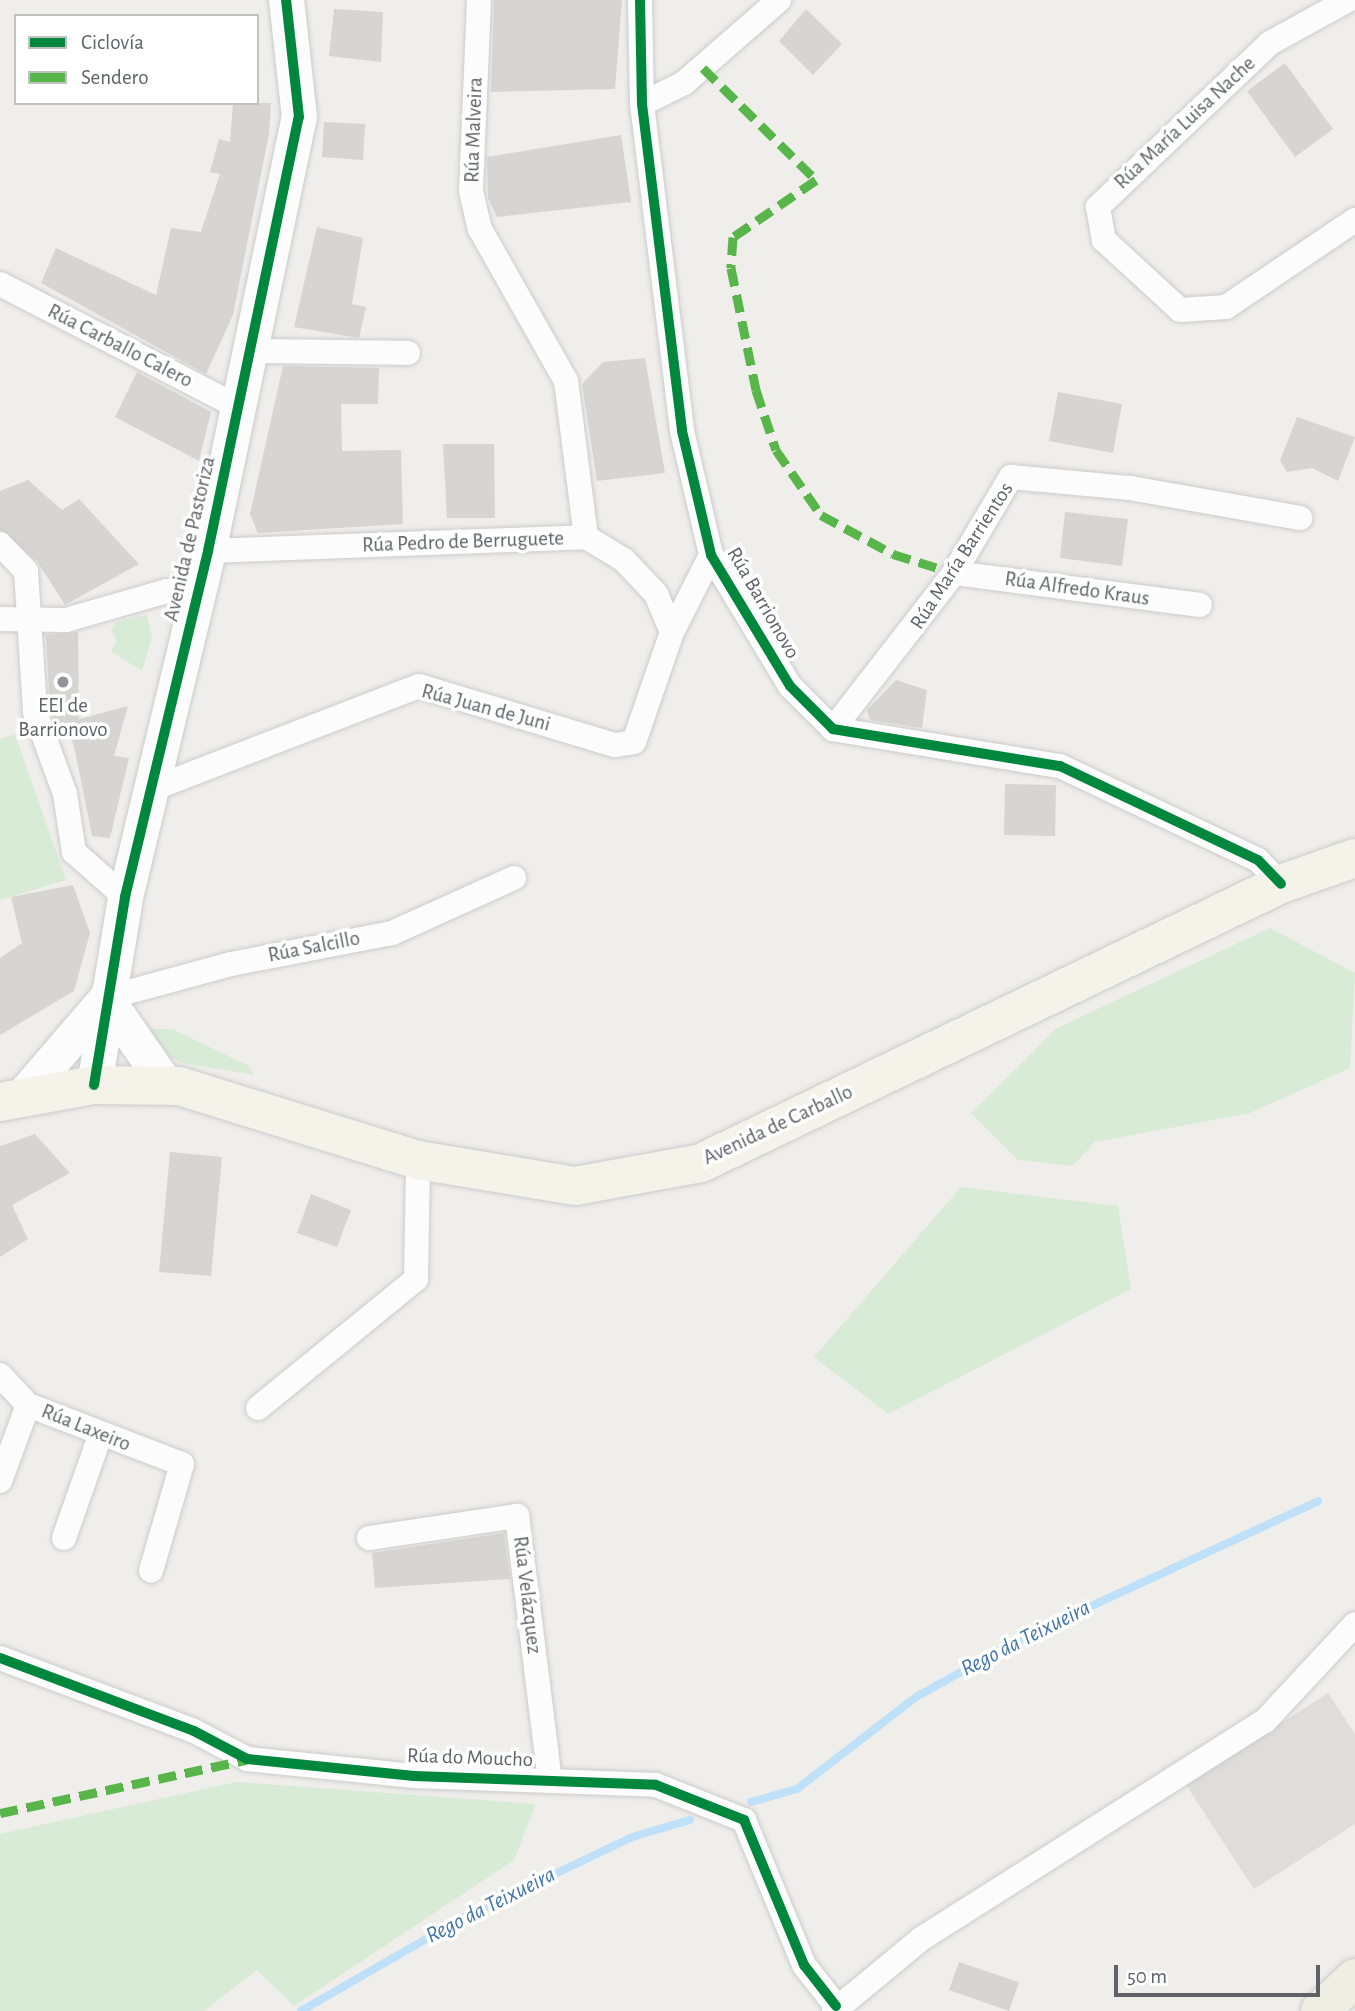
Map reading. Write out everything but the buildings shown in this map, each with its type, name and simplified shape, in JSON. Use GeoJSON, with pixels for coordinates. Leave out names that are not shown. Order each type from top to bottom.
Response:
{"type":"FeatureCollection","features":[{"type":"Feature","properties":{"kind":"highway"},"geometry":{"type":"LineString","coordinates":[[1320,2011],[1355,1978]]}},
{"type":"Feature","properties":{"kind":"main road","name":"Avenida de Carballo"},"geometry":{"type":"LineString","coordinates":[[11,1099],[94,1085],[166,1085],[280,1112],[418,1160],[575,1186],[701,1163],[1281,884],[1355,858]]}},
{"type":"Feature","properties":{"kind":"street","name":"Avenida de Pastoriza"},"geometry":{"type":"LineString","coordinates":[[94,1085],[125,897],[240,408],[299,117],[286,0]]}},
{"type":"Feature","properties":{"kind":"street","name":"Rúa Malveira"},"geometry":{"type":"LineString","coordinates":[[479,0],[471,191],[495,255],[566,381],[586,537]]}},
{"type":"Feature","properties":{"kind":"street","name":"Rúa Barrionovo"},"geometry":{"type":"LineString","coordinates":[[640,0],[642,104],[682,431],[711,555],[759,643],[833,729]]}},
{"type":"Feature","properties":{"kind":"street"},"geometry":{"type":"LineString","coordinates":[[642,104],[694,76],[779,0]]}},
{"type":"Feature","properties":{"kind":"street","name":"Rúa María Luisa Nache"},"geometry":{"type":"LineString","coordinates":[[1348,0],[1270,43],[1098,207],[1104,240],[1180,310],[1226,307],[1355,220]]}},
{"type":"Feature","properties":{"kind":"street","name":"Rúa Carballo Calero"},"geometry":{"type":"LineString","coordinates":[[0,284],[240,408]]}},
{"type":"Feature","properties":{"kind":"street"},"geometry":{"type":"LineString","coordinates":[[251,351],[408,353]]}},
{"type":"Feature","properties":{"kind":"street","name":"Rúa María Barrientos"},"geometry":{"type":"LineString","coordinates":[[833,729],[954,573],[1011,477],[1130,488],[1300,517]]}},
{"type":"Feature","properties":{"kind":"street","name":"Rúa Pedro de Berruguete"},"geometry":{"type":"LineString","coordinates":[[208,551],[586,537],[624,560],[656,594],[673,632]]}},
{"type":"Feature","properties":{"kind":"street"},"geometry":{"type":"LineString","coordinates":[[0,544],[26,571],[25,619],[35,712],[65,794],[74,852],[125,897]]}},
{"type":"Feature","properties":{"kind":"street","name":"Rúa Juan de Juni"},"geometry":{"type":"LineString","coordinates":[[152,789],[419,686],[615,745],[634,742],[673,632],[711,555]]}},
{"type":"Feature","properties":{"kind":"street","name":"Rúa Alfredo Kraus"},"geometry":{"type":"LineString","coordinates":[[954,573],[1200,605]]}},
{"type":"Feature","properties":{"kind":"street"},"geometry":{"type":"LineString","coordinates":[[0,619],[66,620],[167,591],[199,591]]}},
{"type":"Feature","properties":{"kind":"street"},"geometry":{"type":"LineString","coordinates":[[833,729],[987,759],[1060,766],[1258,860],[1281,884]]}},
{"type":"Feature","properties":{"kind":"street","name":"Rúa Salcillo"},"geometry":{"type":"LineString","coordinates":[[107,998],[231,964],[392,933],[514,878]]}},
{"type":"Feature","properties":{"kind":"street"},"geometry":{"type":"LineString","coordinates":[[11,1099],[107,998],[166,1085]]}},
{"type":"Feature","properties":{"kind":"street"},"geometry":{"type":"LineString","coordinates":[[258,1408],[416,1279],[418,1160]]}},
{"type":"Feature","properties":{"kind":"street","name":"Rúa Laxeiro"},"geometry":{"type":"LineString","coordinates":[[0,1375],[28,1405],[100,1436],[182,1464],[151,1571]]}},
{"type":"Feature","properties":{"kind":"street"},"geometry":{"type":"LineString","coordinates":[[0,1481],[28,1405]]}},
{"type":"Feature","properties":{"kind":"street"},"geometry":{"type":"LineString","coordinates":[[64,1538],[100,1436]]}},
{"type":"Feature","properties":{"kind":"street","name":"Rúa Velázquez"},"geometry":{"type":"LineString","coordinates":[[369,1538],[517,1516],[550,1781]]}},
{"type":"Feature","properties":{"kind":"street"},"geometry":{"type":"LineString","coordinates":[[835,2008],[921,1940],[1265,1721],[1355,1624]]}},
{"type":"Feature","properties":{"kind":"street","name":"Rúa do Moucho"},"geometry":{"type":"LineString","coordinates":[[0,1658],[194,1731],[247,1759],[414,1776],[656,1785],[744,1821],[804,1965],[835,2008]]}},
{"type":"Feature","properties":{"kind":"shaded area"},"geometry":{"type":"Polygon","coordinates":[[[1328,1693],[1355,1734],[1355,1824],[1254,1889],[1186,1785],[1328,1693]]]}},
{"type":"Feature","properties":{"kind":"green space"},"geometry":{"type":"Polygon","coordinates":[[[147,615],[152,637],[142,671],[111,651],[117,641],[111,630],[116,622],[147,615]]]}},
{"type":"Feature","properties":{"kind":"green space"},"geometry":{"type":"Polygon","coordinates":[[[15,734],[66,880],[0,900],[0,739],[15,734]]]}},
{"type":"Feature","properties":{"kind":"green space"},"geometry":{"type":"Polygon","coordinates":[[[1270,928],[1355,973],[1350,1068],[1250,1113],[1095,1142],[1072,1166],[1018,1160],[971,1113],[1057,1028],[1270,928]]]}},
{"type":"Feature","properties":{"kind":"green space"},"geometry":{"type":"Polygon","coordinates":[[[145,1029],[172,1029],[249,1066],[254,1075],[183,1063],[148,1048],[145,1029]]]}},
{"type":"Feature","properties":{"kind":"green space"},"geometry":{"type":"Polygon","coordinates":[[[961,1187],[1118,1206],[1131,1289],[888,1414],[814,1357],[961,1187]]]}},
{"type":"Feature","properties":{"kind":"green space"},"geometry":{"type":"Polygon","coordinates":[[[236,1782],[536,1804],[514,1860],[294,2006],[257,1970],[204,2011],[0,2011],[0,1834],[236,1782]]]}},
{"type":"Feature","properties":{"kind":"waterway","name":"Rego da Teixueira"},"geometry":{"type":"LineString","coordinates":[[751,1802],[797,1789],[916,1697],[1022,1638],[1318,1501]]}},
{"type":"Feature","properties":{"kind":"waterway","name":"Rego da Teixueira"},"geometry":{"type":"LineString","coordinates":[[301,2011],[466,1916],[632,1837],[690,1820]]}},
{"type":"Feature","properties":{"kind":"marked path"},"geometry":{"type":"LineString","coordinates":[[703,68],[816,180],[733,237],[731,268],[756,390],[776,450],[821,515],[893,554],[954,573]]}},
{"type":"Feature","properties":{"kind":"marked path"},"geometry":{"type":"LineString","coordinates":[[0,1813],[246,1760]]}},
{"type":"Feature","properties":{"kind":"cycle path"},"geometry":{"type":"LineString","coordinates":[[94,1085],[125,897],[208,551],[299,117],[286,0]]}},
{"type":"Feature","properties":{"kind":"cycle path"},"geometry":{"type":"LineString","coordinates":[[640,0],[642,104],[682,431],[711,555],[790,686],[833,729],[1060,766],[1258,860],[1281,884]]}},
{"type":"Feature","properties":{"kind":"cycle path"},"geometry":{"type":"LineString","coordinates":[[0,1658],[194,1731],[247,1759],[414,1776],[656,1785],[744,1820],[804,1965],[836,2006]]}},
{"type":"Feature","properties":{"kind":"place","name":"EEI de Barrionovo"},"geometry":{"type":"Point","coordinates":[63,682]}}]}
